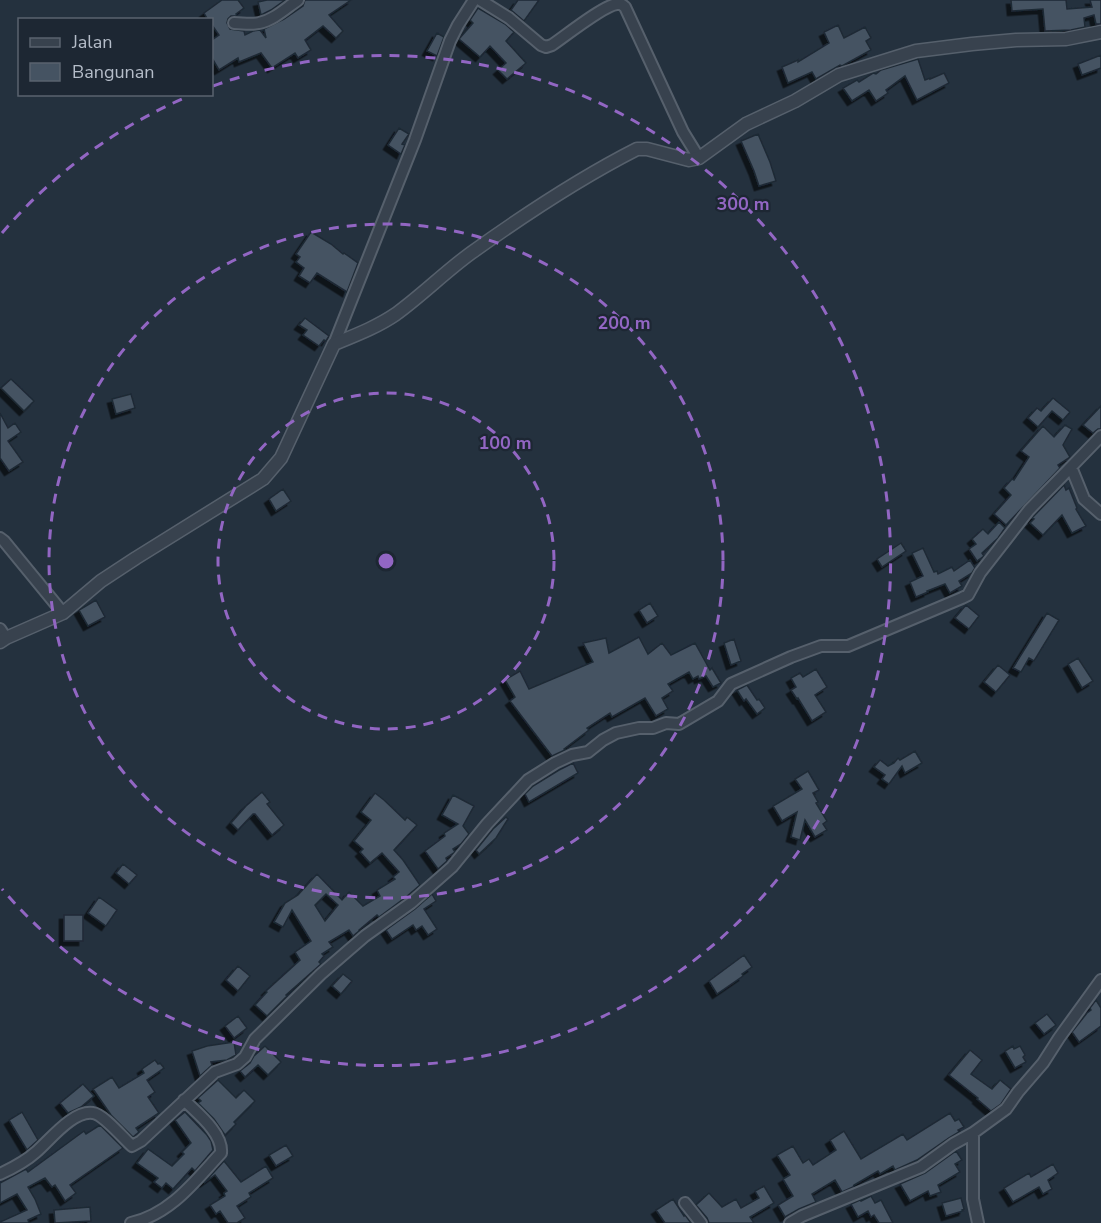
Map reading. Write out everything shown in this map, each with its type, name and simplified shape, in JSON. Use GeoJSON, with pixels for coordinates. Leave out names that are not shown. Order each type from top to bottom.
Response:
{"type":"FeatureCollection","features":[{"type":"Feature","properties":{"kind":"street"},"geometry":{"type":"LineString","coordinates":[[234,23],[265,22],[298,0]]}},
{"type":"Feature","properties":{"kind":"street"},"geometry":{"type":"LineString","coordinates":[[2,636],[63,613],[101,581],[263,479],[274,468],[281,458],[334,344],[415,140],[450,42],[474,0]]}},
{"type":"Feature","properties":{"kind":"street"},"geometry":{"type":"LineString","coordinates":[[480,0],[509,18],[546,47],[602,10],[614,4],[621,4],[633,22],[683,132],[699,158]]}},
{"type":"Feature","properties":{"kind":"street"},"geometry":{"type":"LineString","coordinates":[[334,344],[361,334],[395,315],[468,255],[523,216],[580,180],[637,149],[647,149],[689,160],[699,158],[746,124],[795,101],[839,75],[916,51],[1016,40],[1066,39],[1101,32]]}},
{"type":"Feature","properties":{"kind":"street"},"geometry":{"type":"LineString","coordinates":[[0,1174],[35,1154],[71,1120],[82,1114],[93,1113],[101,1116],[132,1146],[141,1141],[215,1072],[237,1064],[245,1057],[255,1039],[321,974],[365,936],[411,903],[452,867],[487,824],[528,780],[555,763],[572,755],[588,752],[616,733],[639,728],[653,728],[666,723],[679,724],[718,701],[730,684],[821,646],[848,646],[968,595],[980,573],[1029,510],[1101,436]]}},
{"type":"Feature","properties":{"kind":"street"},"geometry":{"type":"LineString","coordinates":[[1071,467],[1084,499],[1101,514]]}},
{"type":"Feature","properties":{"kind":"street"},"geometry":{"type":"LineString","coordinates":[[0,538],[63,613]]}},
{"type":"Feature","properties":{"kind":"street"},"geometry":{"type":"LineString","coordinates":[[790,1223],[921,1167],[1006,1109],[1043,1063],[1101,980]]}},
{"type":"Feature","properties":{"kind":"street"},"geometry":{"type":"LineString","coordinates":[[132,1223],[153,1216],[177,1200],[221,1153],[220,1139],[184,1100]]}},
{"type":"Feature","properties":{"kind":"street"},"geometry":{"type":"LineString","coordinates":[[973,1132],[973,1199],[978,1223]]}},
{"type":"Feature","properties":{"kind":"street"},"geometry":{"type":"LineString","coordinates":[[685,1203],[701,1223]]}},
{"type":"Feature","properties":{"kind":"building"},"geometry":{"type":"Polygon","coordinates":[[[222,0],[238,0],[244,8],[236,14],[237,16],[231,16],[228,19],[230,29],[244,31],[245,35],[260,30],[266,38],[264,29],[303,6],[305,0],[351,0],[329,15],[343,31],[336,38],[323,26],[305,40],[311,50],[298,58],[295,53],[272,68],[261,53],[239,62],[238,58],[219,70],[213,60],[213,39],[219,35],[213,26],[213,18],[207,18],[204,13],[222,0]]]}},
{"type":"Feature","properties":{"kind":"building"},"geometry":{"type":"Polygon","coordinates":[[[285,0],[261,15],[258,2],[285,0]]]}},
{"type":"Feature","properties":{"kind":"building"},"geometry":{"type":"Polygon","coordinates":[[[518,0],[539,0],[524,21],[511,10],[518,0]]]}},
{"type":"Feature","properties":{"kind":"building"},"geometry":{"type":"Polygon","coordinates":[[[1011,0],[1066,0],[1067,9],[1092,7],[1090,0],[1101,0],[1101,24],[1096,24],[1094,15],[1084,18],[1085,27],[1045,31],[1043,9],[1012,11],[1011,0]]]}},
{"type":"Feature","properties":{"kind":"building"},"geometry":{"type":"Polygon","coordinates":[[[478,8],[514,32],[506,41],[526,63],[507,79],[498,70],[506,63],[490,46],[480,57],[459,39],[473,23],[470,20],[478,8]]]}},
{"type":"Feature","properties":{"kind":"building"},"geometry":{"type":"Polygon","coordinates":[[[838,25],[844,38],[865,27],[871,38],[866,41],[871,50],[816,79],[812,72],[788,83],[782,67],[798,60],[798,62],[829,43],[824,32],[838,25]]]}},
{"type":"Feature","properties":{"kind":"building"},"geometry":{"type":"Polygon","coordinates":[[[437,33],[444,37],[437,56],[427,51],[437,33]]]}},
{"type":"Feature","properties":{"kind":"building"},"geometry":{"type":"Polygon","coordinates":[[[1101,55],[1101,68],[1082,75],[1078,64],[1101,55]]]}},
{"type":"Feature","properties":{"kind":"building"},"geometry":{"type":"Polygon","coordinates":[[[918,59],[925,80],[944,73],[949,83],[917,100],[905,76],[886,90],[888,93],[876,101],[869,90],[852,101],[843,88],[873,73],[876,74],[881,70],[918,59]]]}},
{"type":"Feature","properties":{"kind":"building"},"geometry":{"type":"Polygon","coordinates":[[[399,128],[409,134],[402,144],[405,145],[401,154],[388,145],[399,128]]]}},
{"type":"Feature","properties":{"kind":"building"},"geometry":{"type":"Polygon","coordinates":[[[758,134],[776,181],[759,186],[741,141],[758,134]]]}},
{"type":"Feature","properties":{"kind":"building"},"geometry":{"type":"Polygon","coordinates":[[[311,232],[358,263],[347,292],[317,273],[310,283],[299,276],[304,268],[296,262],[300,257],[296,254],[311,232]]]}},
{"type":"Feature","properties":{"kind":"building"},"geometry":{"type":"Polygon","coordinates":[[[305,318],[329,336],[319,346],[303,335],[307,330],[299,325],[305,318]]]}},
{"type":"Feature","properties":{"kind":"building"},"geometry":{"type":"Polygon","coordinates":[[[11,379],[34,401],[24,411],[1,388],[11,379]]]}},
{"type":"Feature","properties":{"kind":"building"},"geometry":{"type":"Polygon","coordinates":[[[131,394],[135,408],[116,414],[112,399],[131,394]]]}},
{"type":"Feature","properties":{"kind":"building"},"geometry":{"type":"Polygon","coordinates":[[[1053,398],[1070,412],[1063,420],[1052,411],[1038,427],[1028,418],[1037,408],[1041,411],[1053,398]]]}},
{"type":"Feature","properties":{"kind":"building"},"geometry":{"type":"Polygon","coordinates":[[[1101,406],[1101,429],[1093,433],[1083,425],[1101,406]]]}},
{"type":"Feature","properties":{"kind":"building"},"geometry":{"type":"Polygon","coordinates":[[[0,413],[8,428],[15,423],[21,432],[8,441],[23,462],[9,471],[0,458],[0,413]]]}},
{"type":"Feature","properties":{"kind":"building"},"geometry":{"type":"Polygon","coordinates":[[[1065,425],[1072,429],[1063,445],[1070,457],[1058,465],[1060,468],[1006,525],[994,514],[1011,495],[1004,488],[1012,479],[1014,480],[1029,457],[1021,451],[1043,426],[1054,437],[1065,425]]]}},
{"type":"Feature","properties":{"kind":"building"},"geometry":{"type":"Polygon","coordinates":[[[1064,485],[1066,490],[1069,488],[1076,509],[1086,526],[1072,533],[1062,515],[1043,535],[1030,523],[1034,519],[1032,518],[1064,485]]]}},
{"type":"Feature","properties":{"kind":"building"},"geometry":{"type":"Polygon","coordinates":[[[283,489],[291,501],[276,511],[269,499],[283,489]]]}},
{"type":"Feature","properties":{"kind":"building"},"geometry":{"type":"Polygon","coordinates":[[[999,522],[1005,528],[982,553],[984,556],[977,561],[969,549],[976,544],[972,539],[983,529],[988,534],[999,522]]]}},
{"type":"Feature","properties":{"kind":"building"},"geometry":{"type":"Polygon","coordinates":[[[901,543],[906,551],[882,567],[877,559],[901,543]]]}},
{"type":"Feature","properties":{"kind":"building"},"geometry":{"type":"Polygon","coordinates":[[[923,548],[934,572],[937,571],[938,574],[952,567],[954,571],[970,560],[975,568],[972,573],[959,581],[962,586],[950,593],[945,584],[916,597],[910,582],[923,576],[912,553],[923,548]]]}},
{"type":"Feature","properties":{"kind":"building"},"geometry":{"type":"Polygon","coordinates":[[[96,600],[105,617],[88,626],[79,610],[96,600]]]}},
{"type":"Feature","properties":{"kind":"building"},"geometry":{"type":"Polygon","coordinates":[[[650,603],[658,616],[647,623],[639,610],[650,603]]]}},
{"type":"Feature","properties":{"kind":"building"},"geometry":{"type":"Polygon","coordinates":[[[966,605],[979,616],[969,629],[955,618],[966,605]]]}},
{"type":"Feature","properties":{"kind":"building"},"geometry":{"type":"Polygon","coordinates":[[[1047,613],[1059,620],[1034,661],[1029,658],[1021,672],[1013,668],[1047,613]]]}},
{"type":"Feature","properties":{"kind":"building"},"geometry":{"type":"Polygon","coordinates":[[[639,637],[648,654],[662,643],[671,655],[695,643],[710,670],[712,668],[721,683],[713,687],[706,676],[693,679],[689,672],[668,684],[673,691],[662,698],[668,709],[656,716],[645,698],[612,717],[610,713],[587,728],[589,730],[565,750],[552,756],[510,701],[515,697],[505,680],[520,671],[529,689],[593,662],[583,643],[606,638],[609,653],[639,637]]]}},
{"type":"Feature","properties":{"kind":"building"},"geometry":{"type":"Polygon","coordinates":[[[734,639],[741,661],[731,665],[724,643],[734,639]]]}},
{"type":"Feature","properties":{"kind":"building"},"geometry":{"type":"Polygon","coordinates":[[[1078,658],[1093,681],[1082,688],[1068,664],[1078,658]]]}},
{"type":"Feature","properties":{"kind":"building"},"geometry":{"type":"Polygon","coordinates":[[[998,665],[1010,675],[996,692],[984,682],[998,665]]]}},
{"type":"Feature","properties":{"kind":"building"},"geometry":{"type":"Polygon","coordinates":[[[816,669],[827,687],[815,695],[826,712],[812,721],[791,690],[796,687],[791,678],[800,673],[803,677],[816,669]]]}},
{"type":"Feature","properties":{"kind":"building"},"geometry":{"type":"Polygon","coordinates":[[[747,685],[765,708],[757,714],[737,690],[747,685]]]}},
{"type":"Feature","properties":{"kind":"building"},"geometry":{"type":"Polygon","coordinates":[[[915,751],[922,763],[905,773],[902,766],[889,784],[882,779],[885,775],[874,767],[880,760],[888,766],[898,758],[900,760],[915,751]]]}},
{"type":"Feature","properties":{"kind":"building"},"geometry":{"type":"Polygon","coordinates":[[[573,763],[578,773],[529,802],[525,794],[533,786],[573,763]]]}},
{"type":"Feature","properties":{"kind":"building"},"geometry":{"type":"Polygon","coordinates":[[[808,771],[819,790],[813,793],[827,821],[823,824],[827,830],[815,837],[805,820],[800,840],[791,837],[797,812],[782,821],[773,806],[802,789],[795,779],[808,771]]]}},
{"type":"Feature","properties":{"kind":"building"},"geometry":{"type":"Polygon","coordinates":[[[262,792],[270,802],[267,804],[284,825],[272,835],[253,814],[238,830],[231,823],[262,792]]]}},
{"type":"Feature","properties":{"kind":"building"},"geometry":{"type":"Polygon","coordinates":[[[375,793],[405,820],[407,817],[417,825],[394,850],[420,885],[379,917],[377,915],[353,936],[349,930],[329,942],[333,947],[322,954],[324,956],[319,962],[321,964],[286,995],[267,1016],[255,1005],[266,991],[300,960],[295,952],[311,941],[292,910],[283,927],[274,922],[285,903],[298,895],[317,874],[342,900],[349,892],[363,906],[380,896],[377,890],[395,879],[393,877],[399,872],[382,853],[370,863],[360,852],[363,849],[354,841],[371,820],[361,812],[375,793]],[[326,894],[315,905],[325,921],[338,905],[326,894]]]}},
{"type":"Feature","properties":{"kind":"building"},"geometry":{"type":"Polygon","coordinates":[[[453,795],[474,806],[463,826],[469,834],[461,844],[453,849],[455,852],[446,858],[447,861],[438,869],[425,851],[445,836],[444,833],[458,824],[442,815],[453,795]]]}},
{"type":"Feature","properties":{"kind":"building"},"geometry":{"type":"Polygon","coordinates":[[[506,817],[508,819],[496,838],[479,854],[476,850],[506,817]]]}},
{"type":"Feature","properties":{"kind":"building"},"geometry":{"type":"Polygon","coordinates":[[[123,864],[137,875],[129,884],[116,873],[123,864]]]}},
{"type":"Feature","properties":{"kind":"building"},"geometry":{"type":"Polygon","coordinates":[[[432,894],[436,901],[424,909],[437,929],[428,935],[422,926],[416,930],[413,925],[392,939],[386,930],[432,894]]]}},
{"type":"Feature","properties":{"kind":"building"},"geometry":{"type":"Polygon","coordinates":[[[99,897],[117,910],[106,926],[88,913],[99,897]]]}},
{"type":"Feature","properties":{"kind":"building"},"geometry":{"type":"Polygon","coordinates":[[[64,915],[83,915],[83,941],[64,941],[64,915]]]}},
{"type":"Feature","properties":{"kind":"building"},"geometry":{"type":"Polygon","coordinates":[[[744,955],[752,967],[717,994],[709,981],[744,955]]]}},
{"type":"Feature","properties":{"kind":"building"},"geometry":{"type":"Polygon","coordinates":[[[238,966],[250,976],[238,991],[226,980],[238,966]]]}},
{"type":"Feature","properties":{"kind":"building"},"geometry":{"type":"Polygon","coordinates":[[[343,974],[352,981],[341,994],[332,986],[343,974]]]}},
{"type":"Feature","properties":{"kind":"building"},"geometry":{"type":"Polygon","coordinates":[[[1096,1000],[1101,1008],[1101,1026],[1079,1042],[1072,1032],[1091,1010],[1096,1000]]]}},
{"type":"Feature","properties":{"kind":"building"},"geometry":{"type":"Polygon","coordinates":[[[1047,1014],[1056,1025],[1044,1034],[1035,1023],[1047,1014]]]}},
{"type":"Feature","properties":{"kind":"building"},"geometry":{"type":"Polygon","coordinates":[[[238,1016],[247,1028],[234,1038],[225,1026],[238,1016]]]}},
{"type":"Feature","properties":{"kind":"building"},"geometry":{"type":"Polygon","coordinates":[[[234,1042],[236,1055],[227,1060],[211,1062],[212,1065],[200,1076],[192,1051],[234,1042]]]}},
{"type":"Feature","properties":{"kind":"building"},"geometry":{"type":"Polygon","coordinates":[[[265,1046],[281,1062],[268,1075],[258,1065],[245,1077],[240,1071],[265,1046]]]}},
{"type":"Feature","properties":{"kind":"building"},"geometry":{"type":"Polygon","coordinates":[[[1013,1046],[1014,1049],[1020,1046],[1026,1062],[1015,1068],[1005,1051],[1013,1046]]]}},
{"type":"Feature","properties":{"kind":"building"},"geometry":{"type":"Polygon","coordinates":[[[970,1050],[982,1060],[971,1074],[992,1089],[1000,1080],[1011,1089],[1001,1104],[991,1111],[949,1075],[970,1050]]]}},
{"type":"Feature","properties":{"kind":"building"},"geometry":{"type":"Polygon","coordinates":[[[155,1060],[164,1068],[147,1080],[155,1092],[148,1097],[159,1113],[136,1128],[139,1132],[133,1137],[111,1115],[93,1089],[112,1077],[119,1088],[144,1073],[142,1069],[155,1060]]]}},
{"type":"Feature","properties":{"kind":"building"},"geometry":{"type":"Polygon","coordinates":[[[218,1080],[236,1098],[244,1090],[255,1101],[234,1122],[236,1124],[225,1135],[214,1119],[198,1103],[201,1101],[198,1098],[218,1080]]]}},
{"type":"Feature","properties":{"kind":"building"},"geometry":{"type":"Polygon","coordinates":[[[83,1084],[94,1096],[81,1107],[68,1113],[60,1103],[83,1084]]]}},
{"type":"Feature","properties":{"kind":"building"},"geometry":{"type":"Polygon","coordinates":[[[22,1112],[38,1140],[27,1150],[9,1120],[22,1112]]]}},
{"type":"Feature","properties":{"kind":"building"},"geometry":{"type":"Polygon","coordinates":[[[185,1112],[207,1135],[213,1150],[195,1171],[192,1168],[173,1189],[166,1183],[162,1188],[154,1182],[158,1178],[137,1163],[148,1149],[172,1166],[184,1154],[182,1152],[191,1143],[175,1120],[185,1112]]]}},
{"type":"Feature","properties":{"kind":"building"},"geometry":{"type":"Polygon","coordinates":[[[950,1113],[955,1121],[959,1119],[964,1127],[917,1160],[895,1170],[893,1166],[880,1174],[878,1171],[842,1192],[835,1180],[812,1194],[816,1202],[785,1217],[778,1205],[793,1196],[783,1179],[790,1175],[777,1155],[793,1146],[803,1163],[809,1159],[813,1165],[836,1150],[830,1140],[844,1131],[861,1159],[903,1134],[907,1140],[950,1113]]]}},
{"type":"Feature","properties":{"kind":"building"},"geometry":{"type":"Polygon","coordinates":[[[100,1125],[123,1148],[70,1185],[76,1193],[65,1201],[55,1185],[52,1187],[45,1178],[28,1187],[41,1214],[28,1220],[29,1223],[0,1223],[27,1210],[17,1194],[0,1203],[0,1183],[26,1169],[28,1172],[84,1131],[86,1134],[100,1125]]]}},
{"type":"Feature","properties":{"kind":"building"},"geometry":{"type":"Polygon","coordinates":[[[286,1145],[293,1156],[276,1166],[269,1155],[286,1145]]]}},
{"type":"Feature","properties":{"kind":"building"},"geometry":{"type":"Polygon","coordinates":[[[956,1151],[962,1160],[955,1164],[960,1172],[938,1185],[941,1192],[930,1196],[928,1191],[910,1201],[900,1184],[925,1173],[956,1151]]]}},
{"type":"Feature","properties":{"kind":"building"},"geometry":{"type":"Polygon","coordinates":[[[224,1161],[241,1182],[266,1166],[273,1178],[249,1193],[251,1197],[237,1206],[245,1218],[237,1223],[228,1223],[220,1211],[216,1214],[210,1205],[225,1196],[224,1193],[227,1191],[215,1175],[204,1183],[224,1161]]]}},
{"type":"Feature","properties":{"kind":"building"},"geometry":{"type":"Polygon","coordinates":[[[1053,1164],[1058,1173],[1048,1180],[1052,1189],[1043,1194],[1039,1187],[1013,1202],[1004,1188],[1029,1173],[1031,1177],[1053,1164]]]}},
{"type":"Feature","properties":{"kind":"building"},"geometry":{"type":"Polygon","coordinates":[[[764,1186],[774,1203],[750,1217],[754,1223],[709,1223],[696,1205],[709,1193],[722,1207],[736,1199],[741,1208],[759,1198],[755,1191],[764,1186]]]}},
{"type":"Feature","properties":{"kind":"building"},"geometry":{"type":"Polygon","coordinates":[[[871,1196],[875,1203],[881,1200],[893,1223],[879,1223],[874,1215],[871,1217],[868,1211],[858,1217],[851,1204],[871,1196]]]}},
{"type":"Feature","properties":{"kind":"building"},"geometry":{"type":"Polygon","coordinates":[[[961,1198],[963,1211],[946,1216],[942,1203],[961,1198]]]}},
{"type":"Feature","properties":{"kind":"building"},"geometry":{"type":"Polygon","coordinates":[[[673,1199],[691,1223],[665,1223],[656,1210],[673,1199]]]}},
{"type":"Feature","properties":{"kind":"building"},"geometry":{"type":"Polygon","coordinates":[[[90,1207],[91,1221],[55,1223],[54,1210],[90,1207]]]}}]}
